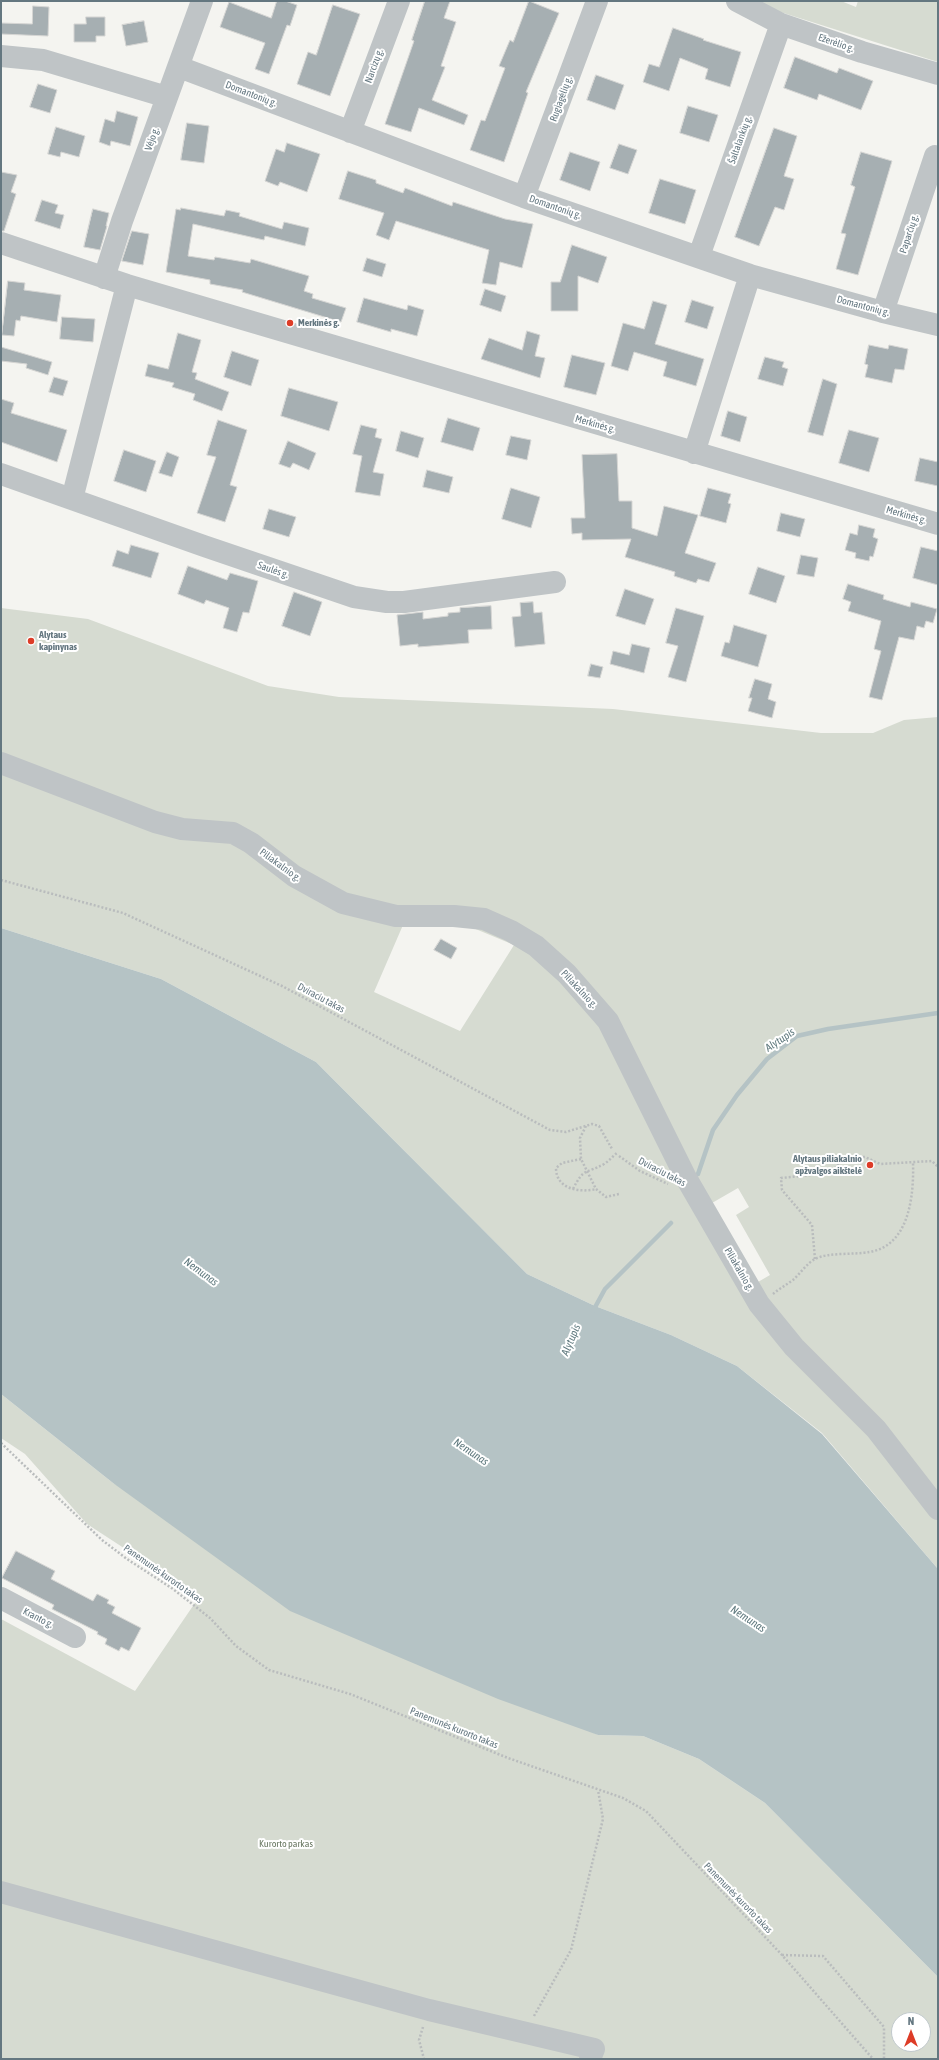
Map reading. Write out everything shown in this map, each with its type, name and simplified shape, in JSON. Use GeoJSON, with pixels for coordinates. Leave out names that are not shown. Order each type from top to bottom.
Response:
{"type":"FeatureCollection","features":[{"type":"Feature","properties":{"kind":"street","name":"Vėjo g."},"geometry":{"type":"LineString","coordinates":[[104,278],[122,221],[202,1]]}},
{"type":"Feature","properties":{"kind":"street","name":"Narcizų g."},"geometry":{"type":"LineString","coordinates":[[350,132],[399,1]]}},
{"type":"Feature","properties":{"kind":"street","name":"Rugiagėlių g."},"geometry":{"type":"LineString","coordinates":[[524,197],[597,1]]}},
{"type":"Feature","properties":{"kind":"street","name":"Ežerėlio g."},"geometry":{"type":"LineString","coordinates":[[737,1],[781,24],[862,52],[938,74]]}},
{"type":"Feature","properties":{"kind":"street","name":"Šaltalankių g."},"geometry":{"type":"LineString","coordinates":[[699,256],[781,24]]}},
{"type":"Feature","properties":{"kind":"street"},"geometry":{"type":"LineString","coordinates":[[1,56],[43,60],[167,97]]}},
{"type":"Feature","properties":{"kind":"street","name":"Domantonių g."},"geometry":{"type":"LineString","coordinates":[[179,67],[524,197],[699,256],[750,275],[884,312],[938,325]]}},
{"type":"Feature","properties":{"kind":"street","name":"Paparčių g."},"geometry":{"type":"LineString","coordinates":[[884,312],[935,156]]}},
{"type":"Feature","properties":{"kind":"street","name":"Merkinės g."},"geometry":{"type":"LineString","coordinates":[[1,243],[127,285],[938,524]]}},
{"type":"Feature","properties":{"kind":"street"},"geometry":{"type":"LineString","coordinates":[[694,453],[750,275]]}},
{"type":"Feature","properties":{"kind":"street"},"geometry":{"type":"LineString","coordinates":[[72,499],[127,285]]}},
{"type":"Feature","properties":{"kind":"street","name":"Saulės g."},"geometry":{"type":"LineString","coordinates":[[1,474],[204,546],[354,597],[371,601],[404,602],[555,582]]}},
{"type":"Feature","properties":{"kind":"street","name":"Piliakalnio g."},"geometry":{"type":"LineString","coordinates":[[1,763],[155,822],[182,829],[233,833],[251,843],[294,876],[343,903],[396,916],[454,916],[484,919],[511,930],[536,946],[567,974],[608,1021],[685,1176],[759,1304],[794,1347],[876,1429],[938,1509]]}},
{"type":"Feature","properties":{"kind":"street","name":"Kranto g."},"geometry":{"type":"LineString","coordinates":[[1,1598],[75,1637]]}},
{"type":"Feature","properties":{"kind":"street"},"geometry":{"type":"LineString","coordinates":[[1,1892],[429,2010],[594,2049],[590,2059]]}},
{"type":"Feature","properties":{"kind":"path","name":"Dviraciu takas"},"geometry":{"type":"LineString","coordinates":[[1,880],[123,913],[282,986],[550,1130],[566,1132],[586,1126]]}},
{"type":"Feature","properties":{"kind":"path"},"geometry":{"type":"LineString","coordinates":[[612,1149],[599,1126],[592,1124],[586,1126],[580,1138],[581,1159],[585,1170],[596,1190],[606,1197],[619,1194]]}},
{"type":"Feature","properties":{"kind":"path","name":"Dviraciu takas"},"geometry":{"type":"LineString","coordinates":[[585,1170],[605,1164],[618,1154],[640,1171],[670,1185]]}},
{"type":"Feature","properties":{"kind":"path"},"geometry":{"type":"LineString","coordinates":[[815,1259],[812,1225],[782,1190],[781,1178],[830,1173],[842,1161],[855,1157],[865,1157],[880,1164],[932,1162],[938,1167]]}},
{"type":"Feature","properties":{"kind":"path"},"geometry":{"type":"LineString","coordinates":[[581,1159],[562,1163],[556,1168],[556,1176],[563,1185],[573,1189],[586,1192],[596,1190]]}},
{"type":"Feature","properties":{"kind":"path"},"geometry":{"type":"LineString","coordinates":[[759,1304],[793,1280],[815,1259],[844,1254],[870,1252],[884,1247],[895,1238],[905,1223],[911,1198],[914,1180],[913,1162]]}},
{"type":"Feature","properties":{"kind":"path"},"geometry":{"type":"LineString","coordinates":[[573,1189],[579,1176],[585,1170]]}},
{"type":"Feature","properties":{"kind":"path","name":"Panemunės kurorto takas"},"geometry":{"type":"LineString","coordinates":[[1,1443],[102,1540],[127,1559],[173,1589],[210,1618],[236,1646],[269,1670],[350,1694],[508,1758],[623,1798],[646,1811],[782,1955],[873,2059]]}},
{"type":"Feature","properties":{"kind":"path"},"geometry":{"type":"LineString","coordinates":[[525,2032],[571,1950],[603,1820],[598,1790]]}},
{"type":"Feature","properties":{"kind":"path"},"geometry":{"type":"LineString","coordinates":[[782,1955],[823,1956],[884,2027],[884,2059]]}},
{"type":"Feature","properties":{"kind":"path"},"geometry":{"type":"LineString","coordinates":[[424,2059],[419,2040],[429,2010]]}},
{"type":"Feature","properties":{"kind":"green space"},"geometry":{"type":"Polygon","coordinates":[[[758,1],[841,1],[856,7],[858,1],[938,1],[938,62],[774,10],[758,1]]]}},
{"type":"Feature","properties":{"kind":"green space"},"geometry":{"type":"Polygon","coordinates":[[[1,608],[88,619],[268,686],[339,697],[613,709],[821,733],[873,733],[904,720],[938,717],[938,1569],[822,1433],[737,1366],[671,1335],[595,1306],[527,1274],[316,1062],[161,979],[1,928],[1,608]],[[403,925],[374,992],[460,1031],[514,945],[466,925],[403,925]],[[738,1188],[712,1203],[758,1282],[770,1275],[736,1215],[749,1207],[738,1188]]]}},
{"type":"Feature","properties":{"kind":"green space","name":"Kurorto parkas"},"geometry":{"type":"Polygon","coordinates":[[[1,1394],[113,1483],[598,1735],[643,1736],[699,1759],[765,1803],[938,1977],[938,2059],[1,2059],[1,1619],[135,1691],[199,1597],[87,1524],[25,1454],[1,1438],[1,1394]]]}},
{"type":"Feature","properties":{"kind":"water","name":"Nemunas"},"geometry":{"type":"Polygon","coordinates":[[[1,928],[161,979],[316,1062],[527,1274],[595,1306],[671,1335],[737,1366],[822,1434],[938,1569],[938,1977],[765,1803],[699,1759],[643,1736],[598,1735],[498,1699],[290,1611],[113,1483],[1,1394],[1,928]]]}},
{"type":"Feature","properties":{"kind":"building"},"geometry":{"type":"Polygon","coordinates":[[[277,1],[285,1],[297,5],[290,26],[287,25],[269,74],[255,69],[265,43],[220,27],[229,2],[271,18],[277,1]]]}},
{"type":"Feature","properties":{"kind":"building"},"geometry":{"type":"Polygon","coordinates":[[[425,1],[450,1],[444,18],[456,22],[441,66],[445,67],[432,100],[468,115],[464,125],[419,108],[411,132],[385,124],[414,41],[412,40],[425,1]]]}},
{"type":"Feature","properties":{"kind":"building"},"geometry":{"type":"Polygon","coordinates":[[[529,1],[559,13],[526,92],[528,93],[504,162],[470,150],[481,120],[485,121],[505,68],[499,66],[510,40],[513,42],[529,1]]]}},
{"type":"Feature","properties":{"kind":"building"},"geometry":{"type":"Polygon","coordinates":[[[333,5],[360,14],[330,96],[297,84],[308,52],[316,55],[333,5]]]}},
{"type":"Feature","properties":{"kind":"building"},"geometry":{"type":"Polygon","coordinates":[[[33,6],[49,7],[48,36],[1,34],[1,23],[32,24],[33,6]]]}},
{"type":"Feature","properties":{"kind":"building"},"geometry":{"type":"Polygon","coordinates":[[[86,17],[105,17],[105,36],[96,36],[96,42],[74,42],[74,24],[86,24],[86,17]]]}},
{"type":"Feature","properties":{"kind":"building"},"geometry":{"type":"Polygon","coordinates":[[[144,21],[148,42],[126,46],[122,25],[144,21]]]}},
{"type":"Feature","properties":{"kind":"building"},"geometry":{"type":"Polygon","coordinates":[[[673,28],[704,39],[703,40],[741,52],[730,87],[705,79],[708,69],[680,58],[669,91],[643,82],[649,64],[659,67],[673,28]]]}},
{"type":"Feature","properties":{"kind":"building"},"geometry":{"type":"Polygon","coordinates":[[[795,57],[837,73],[839,68],[873,81],[861,110],[819,94],[817,100],[784,88],[795,57]]]}},
{"type":"Feature","properties":{"kind":"building"},"geometry":{"type":"Polygon","coordinates":[[[596,75],[624,85],[615,110],[587,100],[596,75]]]}},
{"type":"Feature","properties":{"kind":"building"},"geometry":{"type":"Polygon","coordinates":[[[38,84],[57,90],[50,113],[30,107],[38,84]]]}},
{"type":"Feature","properties":{"kind":"building"},"geometry":{"type":"Polygon","coordinates":[[[688,106],[718,115],[709,142],[680,133],[688,106]]]}},
{"type":"Feature","properties":{"kind":"building"},"geometry":{"type":"Polygon","coordinates":[[[117,111],[138,117],[130,146],[111,141],[110,146],[99,142],[105,119],[114,122],[117,111]]]}},
{"type":"Feature","properties":{"kind":"building"},"geometry":{"type":"Polygon","coordinates":[[[187,123],[209,126],[204,163],[181,160],[187,123]]]}},
{"type":"Feature","properties":{"kind":"building"},"geometry":{"type":"Polygon","coordinates":[[[56,127],[85,136],[79,157],[61,152],[60,157],[48,154],[56,127]]]}},
{"type":"Feature","properties":{"kind":"building"},"geometry":{"type":"Polygon","coordinates":[[[774,128],[797,136],[784,176],[794,179],[784,210],[775,207],[759,246],[735,237],[774,128]]]}},
{"type":"Feature","properties":{"kind":"building"},"geometry":{"type":"Polygon","coordinates":[[[287,143],[320,154],[307,192],[280,182],[278,186],[265,181],[276,149],[284,152],[287,143]]]}},
{"type":"Feature","properties":{"kind":"building"},"geometry":{"type":"Polygon","coordinates":[[[619,144],[637,150],[628,174],[610,168],[619,144]]]}},
{"type":"Feature","properties":{"kind":"building"},"geometry":{"type":"Polygon","coordinates":[[[570,152],[600,162],[590,191],[560,180],[570,152]]]}},
{"type":"Feature","properties":{"kind":"building"},"geometry":{"type":"Polygon","coordinates":[[[861,152],[892,161],[858,275],[836,269],[846,234],[841,233],[855,187],[851,185],[861,152]]]}},
{"type":"Feature","properties":{"kind":"building"},"geometry":{"type":"Polygon","coordinates":[[[348,171],[376,180],[376,183],[403,193],[405,188],[452,206],[453,202],[505,219],[533,224],[522,268],[500,262],[496,285],[482,283],[489,250],[396,221],[389,240],[376,235],[384,213],[339,199],[348,171]]]}},
{"type":"Feature","properties":{"kind":"building"},"geometry":{"type":"Polygon","coordinates":[[[1,172],[17,175],[11,192],[16,194],[4,231],[1,231],[1,172]]]}},
{"type":"Feature","properties":{"kind":"building"},"geometry":{"type":"Polygon","coordinates":[[[660,179],[696,190],[685,224],[649,213],[660,179]]]}},
{"type":"Feature","properties":{"kind":"building"},"geometry":{"type":"Polygon","coordinates":[[[42,200],[58,205],[55,213],[64,215],[60,229],[35,221],[42,200]]]}},
{"type":"Feature","properties":{"kind":"building"},"geometry":{"type":"Polygon","coordinates":[[[181,208],[224,216],[226,210],[240,213],[239,216],[282,229],[284,222],[309,228],[305,246],[265,236],[264,240],[193,224],[188,256],[214,260],[215,257],[250,263],[251,259],[309,276],[304,291],[313,294],[312,298],[346,308],[341,322],[242,292],[243,290],[210,284],[210,280],[166,272],[176,209],[180,210],[181,208]]]}},
{"type":"Feature","properties":{"kind":"building"},"geometry":{"type":"Polygon","coordinates":[[[93,209],[109,213],[100,250],[84,247],[93,209]]]}},
{"type":"Feature","properties":{"kind":"building"},"geometry":{"type":"Polygon","coordinates":[[[132,231],[149,234],[143,265],[122,261],[132,231]]]}},
{"type":"Feature","properties":{"kind":"building"},"geometry":{"type":"Polygon","coordinates":[[[572,245],[607,257],[598,283],[578,276],[578,311],[551,311],[551,282],[560,282],[572,245]]]}},
{"type":"Feature","properties":{"kind":"building"},"geometry":{"type":"Polygon","coordinates":[[[367,258],[386,264],[382,277],[363,271],[367,258]]]}},
{"type":"Feature","properties":{"kind":"building"},"geometry":{"type":"Polygon","coordinates":[[[8,281],[25,283],[24,290],[61,295],[57,322],[21,316],[20,321],[16,320],[14,336],[2,335],[8,281]]]}},
{"type":"Feature","properties":{"kind":"building"},"geometry":{"type":"Polygon","coordinates":[[[485,289],[506,296],[501,312],[480,305],[485,289]]]}},
{"type":"Feature","properties":{"kind":"building"},"geometry":{"type":"Polygon","coordinates":[[[364,298],[407,310],[408,305],[424,310],[417,336],[391,329],[391,332],[357,322],[364,298]]]}},
{"type":"Feature","properties":{"kind":"building"},"geometry":{"type":"Polygon","coordinates":[[[692,300],[714,307],[707,329],[685,322],[692,300]]]}},
{"type":"Feature","properties":{"kind":"building"},"geometry":{"type":"Polygon","coordinates":[[[653,301],[667,305],[655,344],[704,359],[696,386],[663,376],[667,362],[634,352],[628,371],[611,366],[623,323],[644,329],[653,301]]]}},
{"type":"Feature","properties":{"kind":"building"},"geometry":{"type":"Polygon","coordinates":[[[62,317],[95,319],[93,342],[60,339],[62,317]]]}},
{"type":"Feature","properties":{"kind":"building"},"geometry":{"type":"Polygon","coordinates":[[[527,331],[540,335],[535,356],[545,358],[540,378],[481,359],[489,338],[522,350],[527,331]]]}},
{"type":"Feature","properties":{"kind":"building"},"geometry":{"type":"Polygon","coordinates":[[[178,333],[201,340],[192,372],[197,373],[195,379],[229,392],[222,411],[193,400],[195,394],[172,387],[174,383],[145,376],[148,364],[168,369],[178,333]]]}},
{"type":"Feature","properties":{"kind":"building"},"geometry":{"type":"Polygon","coordinates":[[[869,345],[888,349],[889,345],[908,349],[904,370],[895,369],[892,383],[865,377],[868,365],[865,364],[869,345]]]}},
{"type":"Feature","properties":{"kind":"building"},"geometry":{"type":"Polygon","coordinates":[[[1,347],[52,362],[48,375],[26,368],[27,364],[1,361],[1,347]]]}},
{"type":"Feature","properties":{"kind":"building"},"geometry":{"type":"Polygon","coordinates":[[[232,351],[259,360],[251,386],[224,377],[232,351]]]}},
{"type":"Feature","properties":{"kind":"building"},"geometry":{"type":"Polygon","coordinates":[[[572,355],[605,363],[596,395],[564,387],[572,355]]]}},
{"type":"Feature","properties":{"kind":"building"},"geometry":{"type":"Polygon","coordinates":[[[765,357],[784,362],[782,367],[788,369],[783,386],[758,379],[765,357]]]}},
{"type":"Feature","properties":{"kind":"building"},"geometry":{"type":"Polygon","coordinates":[[[54,377],[68,381],[63,396],[49,392],[54,377]]]}},
{"type":"Feature","properties":{"kind":"building"},"geometry":{"type":"Polygon","coordinates":[[[823,379],[837,384],[823,436],[808,432],[823,379]]]}},
{"type":"Feature","properties":{"kind":"building"},"geometry":{"type":"Polygon","coordinates":[[[289,388],[338,402],[329,431],[281,416],[289,388]]]}},
{"type":"Feature","properties":{"kind":"building"},"geometry":{"type":"Polygon","coordinates":[[[1,399],[14,403],[11,413],[67,430],[57,462],[1,442],[1,399]]]}},
{"type":"Feature","properties":{"kind":"building"},"geometry":{"type":"Polygon","coordinates":[[[728,411],[747,417],[740,442],[721,436],[728,411]]]}},
{"type":"Feature","properties":{"kind":"building"},"geometry":{"type":"Polygon","coordinates":[[[448,418],[480,428],[473,451],[441,442],[448,418]]]}},
{"type":"Feature","properties":{"kind":"building"},"geometry":{"type":"Polygon","coordinates":[[[218,420],[247,430],[230,485],[237,487],[225,522],[197,513],[216,457],[207,455],[218,420]]]}},
{"type":"Feature","properties":{"kind":"building"},"geometry":{"type":"Polygon","coordinates":[[[361,425],[377,429],[375,437],[382,439],[373,472],[384,474],[380,496],[355,492],[362,456],[353,454],[361,425]]]}},
{"type":"Feature","properties":{"kind":"building"},"geometry":{"type":"Polygon","coordinates":[[[849,430],[879,438],[869,472],[839,463],[849,430]]]}},
{"type":"Feature","properties":{"kind":"building"},"geometry":{"type":"Polygon","coordinates":[[[401,431],[424,438],[418,458],[396,451],[401,431]]]}},
{"type":"Feature","properties":{"kind":"building"},"geometry":{"type":"Polygon","coordinates":[[[511,436],[531,440],[527,460],[506,455],[511,436]]]}},
{"type":"Feature","properties":{"kind":"building"},"geometry":{"type":"Polygon","coordinates":[[[288,441],[316,453],[309,470],[293,463],[290,468],[279,464],[288,441]]]}},
{"type":"Feature","properties":{"kind":"building"},"geometry":{"type":"Polygon","coordinates":[[[124,450],[156,461],[146,492],[114,481],[124,450]]]}},
{"type":"Feature","properties":{"kind":"building"},"geometry":{"type":"Polygon","coordinates":[[[167,452],[179,457],[172,477],[159,473],[167,452]]]}},
{"type":"Feature","properties":{"kind":"building"},"geometry":{"type":"Polygon","coordinates":[[[617,454],[619,501],[632,501],[632,528],[657,536],[664,506],[698,515],[685,553],[716,563],[709,582],[698,579],[696,583],[674,576],[675,572],[625,557],[631,539],[582,540],[582,533],[572,534],[571,518],[585,518],[582,455],[617,454]]]}},
{"type":"Feature","properties":{"kind":"building"},"geometry":{"type":"Polygon","coordinates":[[[920,458],[938,462],[938,486],[915,481],[920,458]]]}},
{"type":"Feature","properties":{"kind":"building"},"geometry":{"type":"Polygon","coordinates":[[[427,470],[453,477],[449,493],[423,487],[427,470]]]}},
{"type":"Feature","properties":{"kind":"building"},"geometry":{"type":"Polygon","coordinates":[[[511,488],[540,497],[531,528],[502,519],[511,488]]]}},
{"type":"Feature","properties":{"kind":"building"},"geometry":{"type":"Polygon","coordinates":[[[708,488],[731,494],[728,503],[731,504],[726,523],[700,516],[708,488]]]}},
{"type":"Feature","properties":{"kind":"building"},"geometry":{"type":"Polygon","coordinates":[[[269,509],[296,517],[289,537],[263,529],[269,509]]]}},
{"type":"Feature","properties":{"kind":"building"},"geometry":{"type":"Polygon","coordinates":[[[781,513],[805,519],[800,537],[777,531],[781,513]]]}},
{"type":"Feature","properties":{"kind":"building"},"geometry":{"type":"Polygon","coordinates":[[[859,525],[875,529],[873,537],[878,539],[873,557],[870,556],[869,561],[855,558],[856,553],[845,550],[850,533],[857,535],[859,525]]]}},
{"type":"Feature","properties":{"kind":"building"},"geometry":{"type":"Polygon","coordinates":[[[131,545],[159,553],[151,578],[112,566],[117,550],[128,554],[131,545]]]}},
{"type":"Feature","properties":{"kind":"building"},"geometry":{"type":"Polygon","coordinates":[[[921,547],[938,551],[938,585],[913,578],[921,547]]]}},
{"type":"Feature","properties":{"kind":"building"},"geometry":{"type":"Polygon","coordinates":[[[801,555],[818,558],[814,577],[797,574],[801,555]]]}},
{"type":"Feature","properties":{"kind":"building"},"geometry":{"type":"Polygon","coordinates":[[[188,566],[227,580],[230,573],[258,581],[249,613],[243,612],[237,632],[223,628],[229,608],[206,600],[204,604],[178,594],[188,566]]]}},
{"type":"Feature","properties":{"kind":"building"},"geometry":{"type":"Polygon","coordinates":[[[758,567],[785,576],[776,603],[749,594],[758,567]]]}},
{"type":"Feature","properties":{"kind":"building"},"geometry":{"type":"Polygon","coordinates":[[[848,584],[884,595],[883,599],[910,607],[911,602],[937,609],[933,623],[926,621],[924,628],[917,626],[914,640],[899,637],[882,700],[869,697],[881,651],[874,649],[881,621],[848,611],[851,602],[843,599],[848,584]]]}},
{"type":"Feature","properties":{"kind":"building"},"geometry":{"type":"Polygon","coordinates":[[[625,589],[654,599],[645,625],[616,616],[625,589]]]}},
{"type":"Feature","properties":{"kind":"building"},"geometry":{"type":"Polygon","coordinates":[[[294,592],[322,602],[310,636],[282,626],[294,592]]]}},
{"type":"Feature","properties":{"kind":"building"},"geometry":{"type":"Polygon","coordinates":[[[533,602],[534,613],[542,612],[545,644],[515,647],[512,617],[521,616],[520,603],[533,602]]]}},
{"type":"Feature","properties":{"kind":"building"},"geometry":{"type":"Polygon","coordinates":[[[491,606],[492,629],[468,630],[469,643],[418,647],[418,644],[400,646],[397,615],[423,612],[423,619],[448,616],[448,613],[460,612],[460,608],[491,606]]]}},
{"type":"Feature","properties":{"kind":"building"},"geometry":{"type":"Polygon","coordinates":[[[676,608],[704,616],[686,682],[668,677],[678,646],[666,643],[676,608]]]}},
{"type":"Feature","properties":{"kind":"building"},"geometry":{"type":"Polygon","coordinates":[[[734,625],[767,635],[758,667],[721,656],[725,642],[729,643],[734,625]]]}},
{"type":"Feature","properties":{"kind":"building"},"geometry":{"type":"Polygon","coordinates":[[[632,644],[650,648],[644,673],[610,664],[613,651],[629,655],[632,644]]]}},
{"type":"Feature","properties":{"kind":"building"},"geometry":{"type":"Polygon","coordinates":[[[591,664],[603,667],[600,678],[588,676],[591,664]]]}},
{"type":"Feature","properties":{"kind":"building"},"geometry":{"type":"Polygon","coordinates":[[[755,679],[772,684],[768,699],[776,702],[772,718],[748,711],[752,698],[749,698],[755,679]]]}},
{"type":"Feature","properties":{"kind":"building"},"geometry":{"type":"Polygon","coordinates":[[[441,939],[457,948],[451,959],[434,950],[441,939]]]}},
{"type":"Feature","properties":{"kind":"building"},"geometry":{"type":"Polygon","coordinates":[[[16,1551],[55,1571],[51,1579],[93,1601],[97,1594],[109,1600],[107,1603],[115,1607],[112,1613],[141,1628],[129,1651],[121,1647],[119,1651],[105,1644],[107,1639],[97,1634],[98,1632],[52,1609],[54,1605],[2,1578],[16,1551]]]}},
{"type":"Feature","properties":{"kind":"waterway","name":"Alytupis"},"geometry":{"type":"LineString","coordinates":[[698,1174],[713,1130],[737,1095],[767,1059],[797,1036],[828,1029],[938,1013]]}},
{"type":"Feature","properties":{"kind":"waterway","name":"Alytupis"},"geometry":{"type":"LineString","coordinates":[[593,1311],[605,1289],[671,1223]]}},
{"type":"Feature","properties":{"kind":"place","name":"Merkinės g."},"geometry":{"type":"Point","coordinates":[290,323]}},
{"type":"Feature","properties":{"kind":"place","name":"Alytaus kapinynas"},"geometry":{"type":"Point","coordinates":[31,641]}},
{"type":"Feature","properties":{"kind":"place","name":"Alytaus piliakalnio apžvalgos aikštelė"},"geometry":{"type":"Point","coordinates":[870,1165]}}]}
